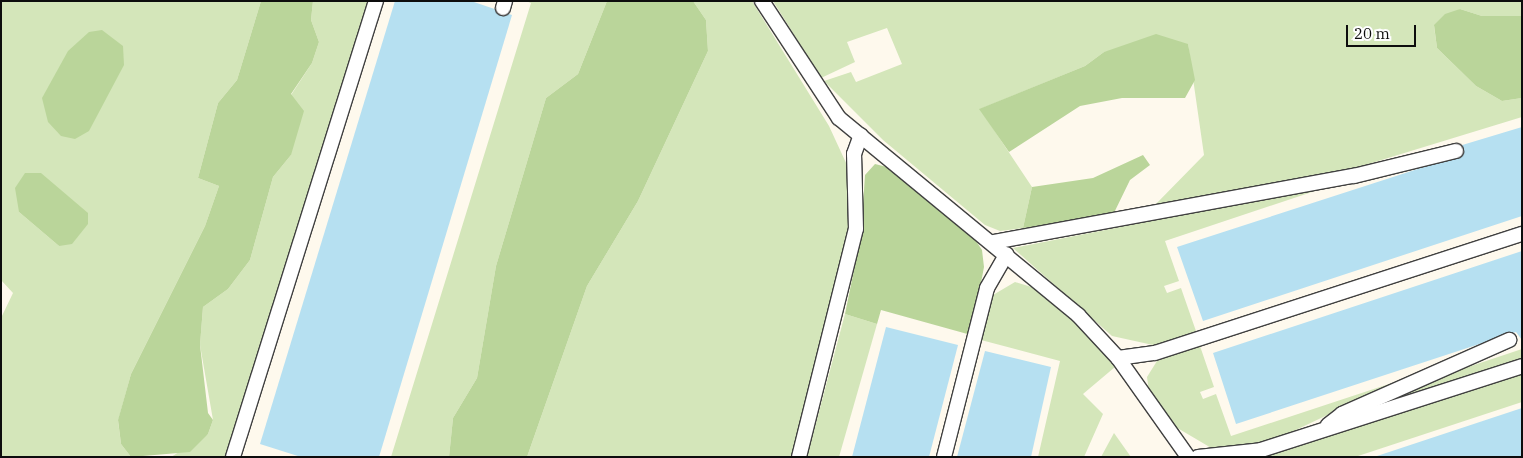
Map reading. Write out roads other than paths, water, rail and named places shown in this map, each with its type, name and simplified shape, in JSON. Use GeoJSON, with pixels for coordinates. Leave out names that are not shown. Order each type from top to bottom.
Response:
{"type":"FeatureCollection","features":[{"type":"Feature","properties":{"kind":"lane"},"geometry":{"type":"LineString","coordinates":[[233,457],[376,1]]}},
{"type":"Feature","properties":{"kind":"lane"},"geometry":{"type":"LineString","coordinates":[[762,1],[815,86],[839,118],[1044,283],[1118,358],[1188,457]]}},
{"type":"Feature","properties":{"kind":"lane"},"geometry":{"type":"LineString","coordinates":[[799,457],[856,229],[854,154],[862,135]]}},
{"type":"Feature","properties":{"kind":"lane"},"geometry":{"type":"LineString","coordinates":[[993,242],[1354,176],[1456,151]]}},
{"type":"Feature","properties":{"kind":"lane"},"geometry":{"type":"LineString","coordinates":[[1118,358],[1155,353],[1522,234]]}},
{"type":"Feature","properties":{"kind":"lane"},"geometry":{"type":"LineString","coordinates":[[944,457],[987,288],[1007,254]]}},
{"type":"Feature","properties":{"kind":"lane"},"geometry":{"type":"LineString","coordinates":[[1321,430],[1342,414],[1509,340]]}},
{"type":"Feature","properties":{"kind":"lane"},"geometry":{"type":"LineString","coordinates":[[1198,457],[1261,450],[1522,366]]}},
{"type":"Feature","properties":{"kind":"water"},"geometry":{"type":"Polygon","coordinates":[[[395,1],[471,1],[512,15],[379,457],[301,457],[260,444],[395,1]]]}},
{"type":"Feature","properties":{"kind":"water"},"geometry":{"type":"Polygon","coordinates":[[[1522,127],[1522,216],[1203,321],[1177,247],[1461,155],[1459,146],[1522,127]]]}},
{"type":"Feature","properties":{"kind":"water"},"geometry":{"type":"Polygon","coordinates":[[[1522,251],[1522,340],[1516,332],[1236,424],[1213,353],[1522,251]]]}},
{"type":"Feature","properties":{"kind":"water"},"geometry":{"type":"Polygon","coordinates":[[[886,327],[958,345],[929,457],[852,457],[886,327]]]}},
{"type":"Feature","properties":{"kind":"water"},"geometry":{"type":"Polygon","coordinates":[[[985,351],[1051,367],[1031,457],[957,457],[985,351]]]}},
{"type":"Feature","properties":{"kind":"water"},"geometry":{"type":"Polygon","coordinates":[[[1522,408],[1522,457],[1374,457],[1522,408]]]}}]}
